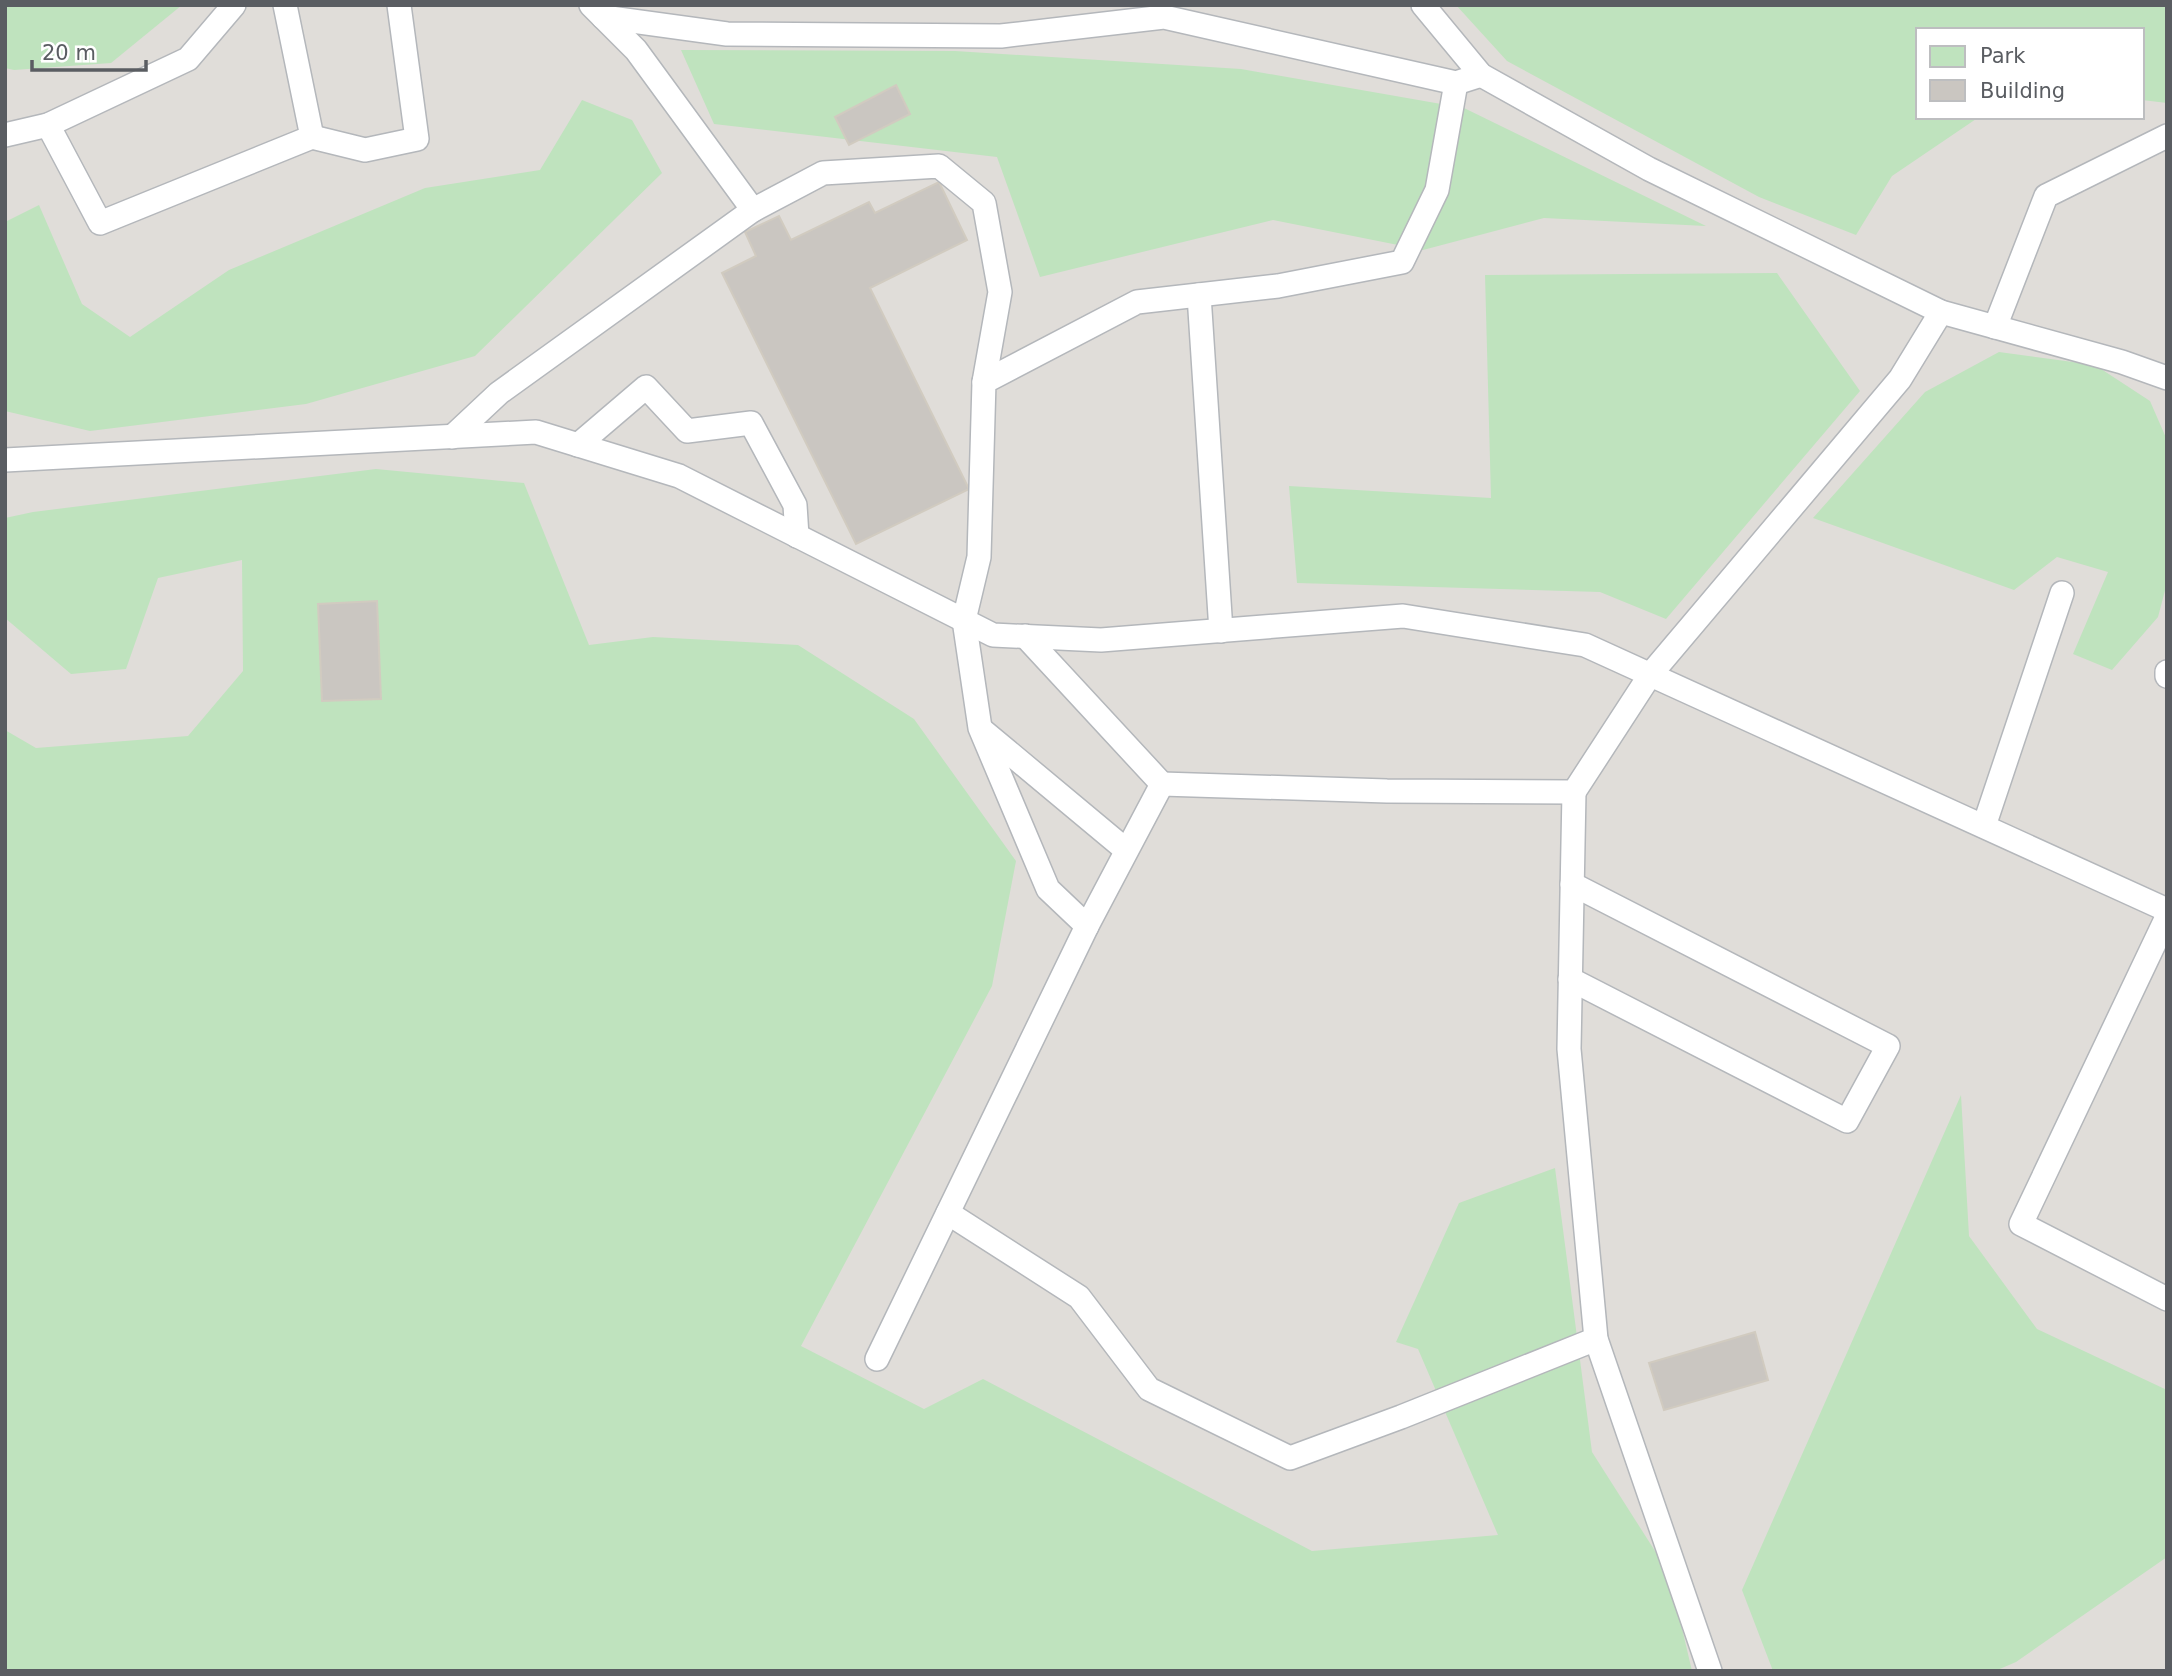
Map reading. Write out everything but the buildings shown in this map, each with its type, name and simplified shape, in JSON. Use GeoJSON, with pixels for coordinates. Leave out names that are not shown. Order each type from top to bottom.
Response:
{"type":"FeatureCollection","features":[{"type":"Feature","properties":{"kind":"lane"},"geometry":{"type":"LineString","coordinates":[[5,135],[48,125],[188,59],[234,5]]}},
{"type":"Feature","properties":{"kind":"lane"},"geometry":{"type":"LineString","coordinates":[[285,5],[312,137]]}},
{"type":"Feature","properties":{"kind":"lane"},"geometry":{"type":"LineString","coordinates":[[48,125],[100,223],[312,137],[365,150],[417,139],[400,5]]}},
{"type":"Feature","properties":{"kind":"lane"},"geometry":{"type":"LineString","coordinates":[[1423,5],[1481,75],[1649,169],[1941,312],[2122,362],[2167,378]]}},
{"type":"Feature","properties":{"kind":"lane"},"geometry":{"type":"LineString","coordinates":[[597,11],[727,34],[1002,36],[1164,17],[1456,83],[1481,75]]}},
{"type":"Feature","properties":{"kind":"lane"},"geometry":{"type":"LineString","coordinates":[[597,11],[636,50],[753,209]]}},
{"type":"Feature","properties":{"kind":"lane"},"geometry":{"type":"LineString","coordinates":[[984,383],[1137,302],[1278,286],[1402,262],[1437,190],[1456,83]]}},
{"type":"Feature","properties":{"kind":"lane"},"geometry":{"type":"LineString","coordinates":[[1995,327],[2046,196],[2167,136]]}},
{"type":"Feature","properties":{"kind":"lane"},"geometry":{"type":"LineString","coordinates":[[452,437],[499,393],[753,209],[823,173],[939,166],[984,203],[1000,292],[984,383],[979,556],[964,620],[980,728],[1048,889],[1087,926]]}},
{"type":"Feature","properties":{"kind":"lane"},"geometry":{"type":"LineString","coordinates":[[1199,295],[1221,631]]}},
{"type":"Feature","properties":{"kind":"lane"},"geometry":{"type":"LineString","coordinates":[[1710,1671],[1596,1339],[1569,1049],[1574,792],[1650,675],[1900,379],[1941,312]]}},
{"type":"Feature","properties":{"kind":"lane"},"geometry":{"type":"LineString","coordinates":[[578,445],[646,387],[687,431],[751,423],[795,505],[797,536]]}},
{"type":"Feature","properties":{"kind":"lane"},"geometry":{"type":"LineString","coordinates":[[5,460],[537,432],[679,476],[993,635],[1101,640],[1404,616],[1584,645],[2167,910]]}},
{"type":"Feature","properties":{"kind":"lane"},"geometry":{"type":"LineString","coordinates":[[1984,826],[2062,593]]}},
{"type":"Feature","properties":{"kind":"lane"},"geometry":{"type":"LineString","coordinates":[[1025,636],[1162,784],[1387,791],[1574,792]]}},
{"type":"Feature","properties":{"kind":"lane"},"geometry":{"type":"LineString","coordinates":[[980,728],[1126,850]]}},
{"type":"Feature","properties":{"kind":"lane"},"geometry":{"type":"LineString","coordinates":[[877,1359],[1087,926],[1162,784]]}},
{"type":"Feature","properties":{"kind":"lane"},"geometry":{"type":"LineString","coordinates":[[1570,979],[1847,1121],[1888,1046],[1572,884]]}},
{"type":"Feature","properties":{"kind":"lane"},"geometry":{"type":"LineString","coordinates":[[2167,917],[2021,1224],[2167,1299]]}},
{"type":"Feature","properties":{"kind":"lane"},"geometry":{"type":"LineString","coordinates":[[948,1213],[1079,1297],[1149,1389],[1290,1458],[1401,1418],[1596,1339]]}},
{"type":"Feature","properties":{"kind":"shaded area"},"geometry":{"type":"Polygon","coordinates":[[[5,5],[2167,5],[2167,1671],[5,1671],[5,5]]]}},
{"type":"Feature","properties":{"kind":"green space"},"geometry":{"type":"Polygon","coordinates":[[[5,5],[182,5],[111,63],[14,70],[5,68],[5,5]]]}},
{"type":"Feature","properties":{"kind":"green space"},"geometry":{"type":"Polygon","coordinates":[[[1456,5],[2167,5],[2167,103],[2144,100],[2144,28],[1916,28],[1916,119],[1976,119],[1892,176],[1856,235],[1759,197],[1507,61],[1456,5]]]}},
{"type":"Feature","properties":{"kind":"green space"},"geometry":{"type":"Polygon","coordinates":[[[681,50],[955,51],[1241,69],[1464,108],[1706,226],[1544,218],[1423,250],[1273,220],[1040,277],[997,157],[714,124],[681,50]]]}},
{"type":"Feature","properties":{"kind":"green space"},"geometry":{"type":"Polygon","coordinates":[[[582,100],[632,120],[662,173],[475,356],[306,404],[90,431],[5,411],[5,222],[39,205],[82,304],[130,337],[229,270],[425,188],[540,170],[582,100]]]}},
{"type":"Feature","properties":{"kind":"green space"},"geometry":{"type":"Polygon","coordinates":[[[1777,273],[1860,391],[1666,619],[1600,592],[1297,583],[1289,486],[1491,498],[1485,275],[1777,273]]]}},
{"type":"Feature","properties":{"kind":"green space"},"geometry":{"type":"Polygon","coordinates":[[[1999,352],[2095,365],[2150,401],[2167,440],[2167,583],[2158,617],[2112,670],[2073,654],[2108,572],[2057,557],[2014,590],[1813,518],[1925,392],[1999,352]]]}},
{"type":"Feature","properties":{"kind":"green space"},"geometry":{"type":"Polygon","coordinates":[[[376,469],[524,483],[589,645],[653,637],[798,645],[914,719],[1016,861],[992,986],[801,1346],[924,1409],[983,1379],[1312,1551],[1498,1535],[1418,1349],[1396,1342],[1459,1203],[1555,1168],[1592,1452],[1669,1573],[1692,1671],[5,1671],[5,730],[36,748],[188,736],[243,671],[242,560],[158,578],[126,669],[71,674],[5,618],[5,518],[33,512],[376,469]]]}},
{"type":"Feature","properties":{"kind":"green space"},"geometry":{"type":"Polygon","coordinates":[[[1961,1095],[1969,1236],[2037,1329],[2167,1390],[2167,1557],[2016,1662],[1995,1671],[1773,1671],[1742,1590],[1961,1095]]]}}]}
